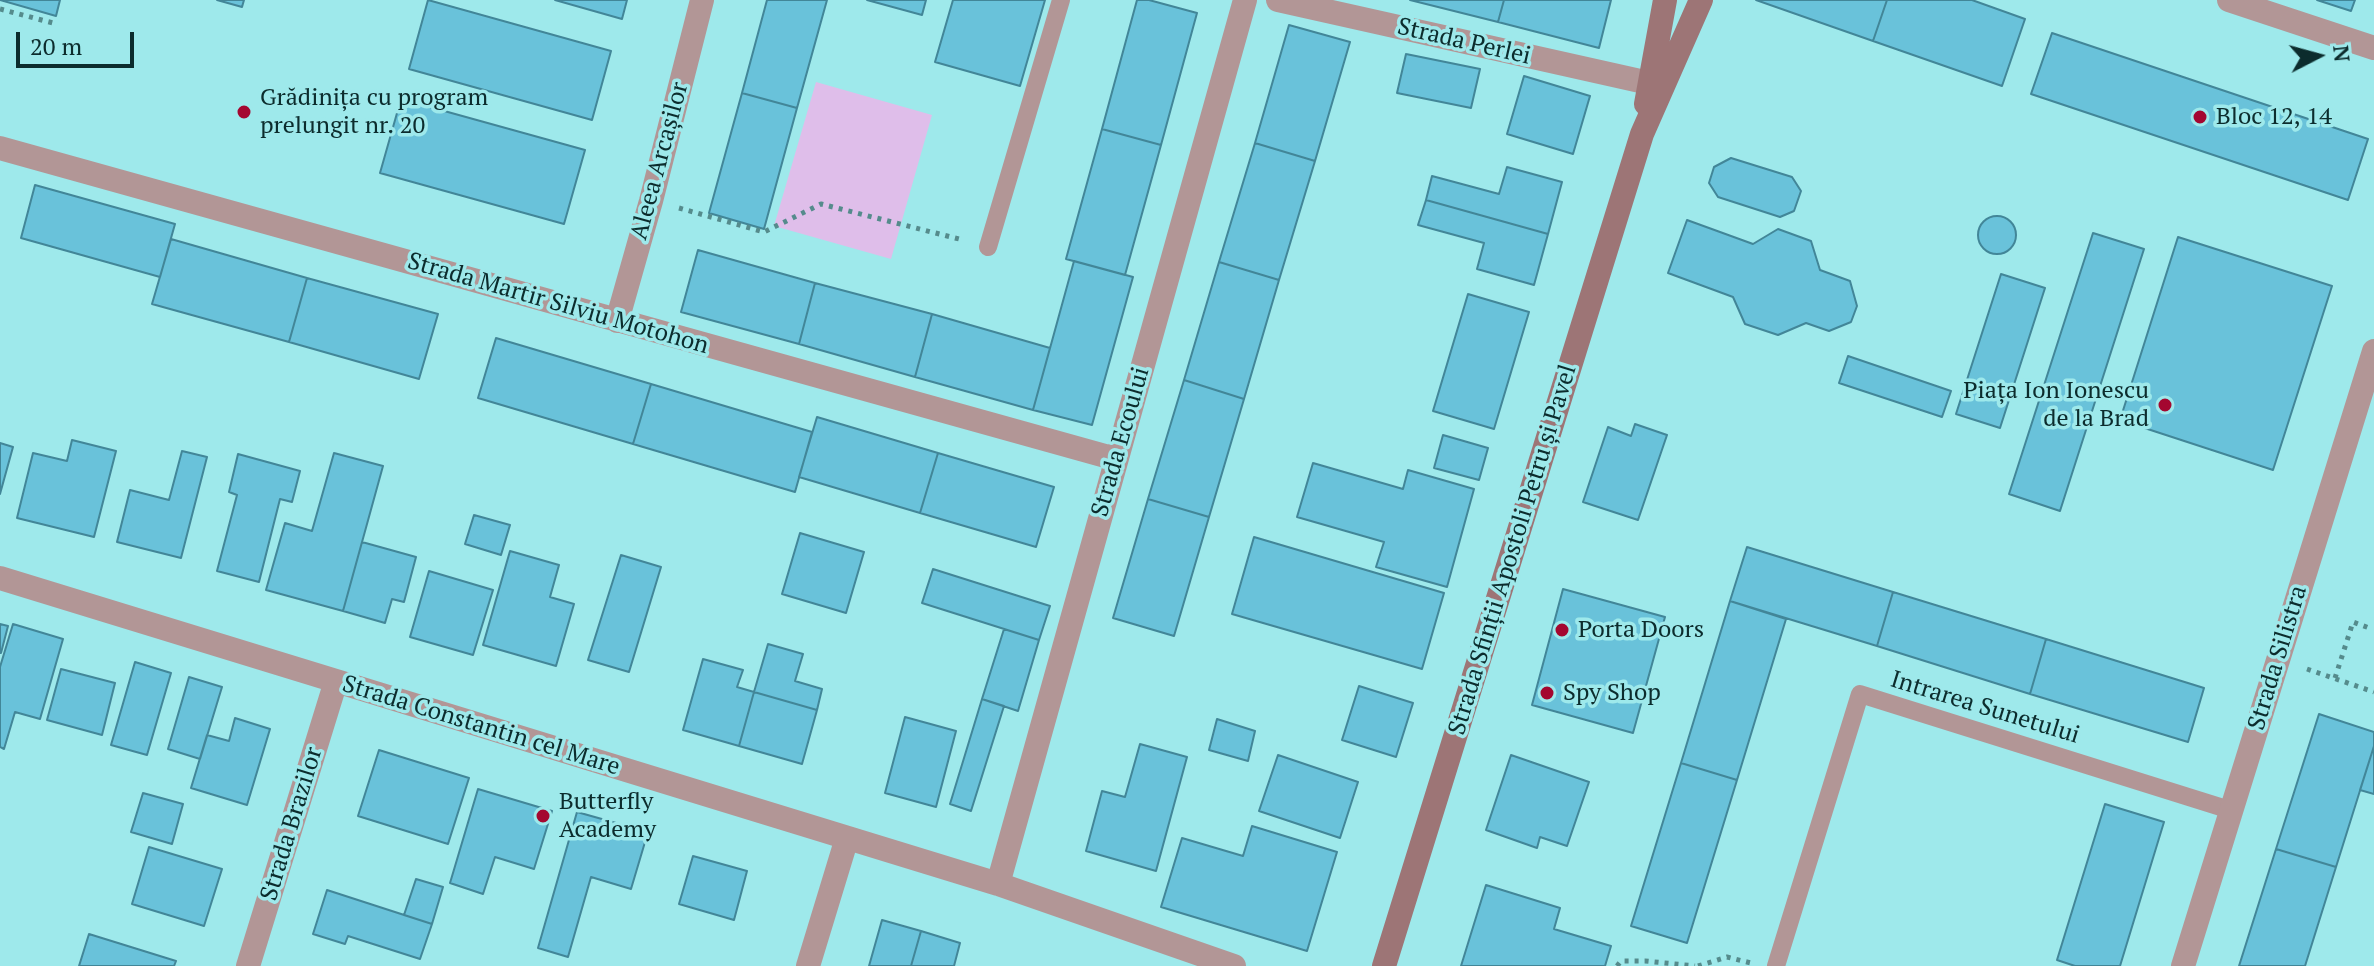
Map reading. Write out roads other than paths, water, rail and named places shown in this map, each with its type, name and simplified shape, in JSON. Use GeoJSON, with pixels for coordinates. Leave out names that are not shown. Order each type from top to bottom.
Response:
{"type":"FeatureCollection","features":[{"type":"Feature","properties":{"kind":"main road","name":"Strada Sfinții Apostoli Petru și Pavel"},"geometry":{"type":"LineString","coordinates":[[1642,134],[1665,0]]}},
{"type":"Feature","properties":{"kind":"main road","name":"Strada Sfinții Apostoli Petru și Pavel"},"geometry":{"type":"LineString","coordinates":[[1384,966],[1642,134],[1701,0]]}},
{"type":"Feature","properties":{"kind":"street","name":"Aleea Arcașilor"},"geometry":{"type":"LineString","coordinates":[[617,321],[702,0]]}},
{"type":"Feature","properties":{"kind":"street","name":"Strada Ecoului"},"geometry":{"type":"LineString","coordinates":[[998,884],[1245,0]]}},
{"type":"Feature","properties":{"kind":"street","name":"Strada Perlei"},"geometry":{"type":"LineString","coordinates":[[1278,0],[1649,83]]}},
{"type":"Feature","properties":{"kind":"street"},"geometry":{"type":"LineString","coordinates":[[2229,0],[2374,48]]}},
{"type":"Feature","properties":{"kind":"street","name":"Strada Martir Silviu Motohon"},"geometry":{"type":"LineString","coordinates":[[0,148],[1116,459]]}},
{"type":"Feature","properties":{"kind":"street","name":"Strada Silistra"},"geometry":{"type":"LineString","coordinates":[[2183,966],[2374,351]]}},
{"type":"Feature","properties":{"kind":"street","name":"Strada Constantin cel Mare"},"geometry":{"type":"LineString","coordinates":[[0,578],[998,884],[1234,966]]}},
{"type":"Feature","properties":{"kind":"street","name":"Strada Brazilor"},"geometry":{"type":"LineString","coordinates":[[248,966],[336,681]]}},
{"type":"Feature","properties":{"kind":"street"},"geometry":{"type":"LineString","coordinates":[[808,966],[847,838]]}},
{"type":"Feature","properties":{"kind":"lane"},"geometry":{"type":"LineString","coordinates":[[988,247],[1061,0]]}},
{"type":"Feature","properties":{"kind":"lane","name":"Intrarea Sunetului"},"geometry":{"type":"LineString","coordinates":[[1776,966],[1860,694],[2230,810]]}},
{"type":"Feature","properties":{"kind":"place","name":"Grădinița cu program prelungit nr. 20"},"geometry":{"type":"Point","coordinates":[244,112]}},
{"type":"Feature","properties":{"kind":"place","name":"Bloc 12, 14"},"geometry":{"type":"Point","coordinates":[2200,117]}},
{"type":"Feature","properties":{"kind":"place","name":"Piața Ion Ionescu de la Brad"},"geometry":{"type":"Point","coordinates":[2165,405]}},
{"type":"Feature","properties":{"kind":"place","name":"Porta Doors"},"geometry":{"type":"Point","coordinates":[1562,630]}},
{"type":"Feature","properties":{"kind":"place","name":"Spy Shop"},"geometry":{"type":"Point","coordinates":[1547,693]}},
{"type":"Feature","properties":{"kind":"place","name":"Butterfly Academy"},"geometry":{"type":"Point","coordinates":[543,816]}}]}
